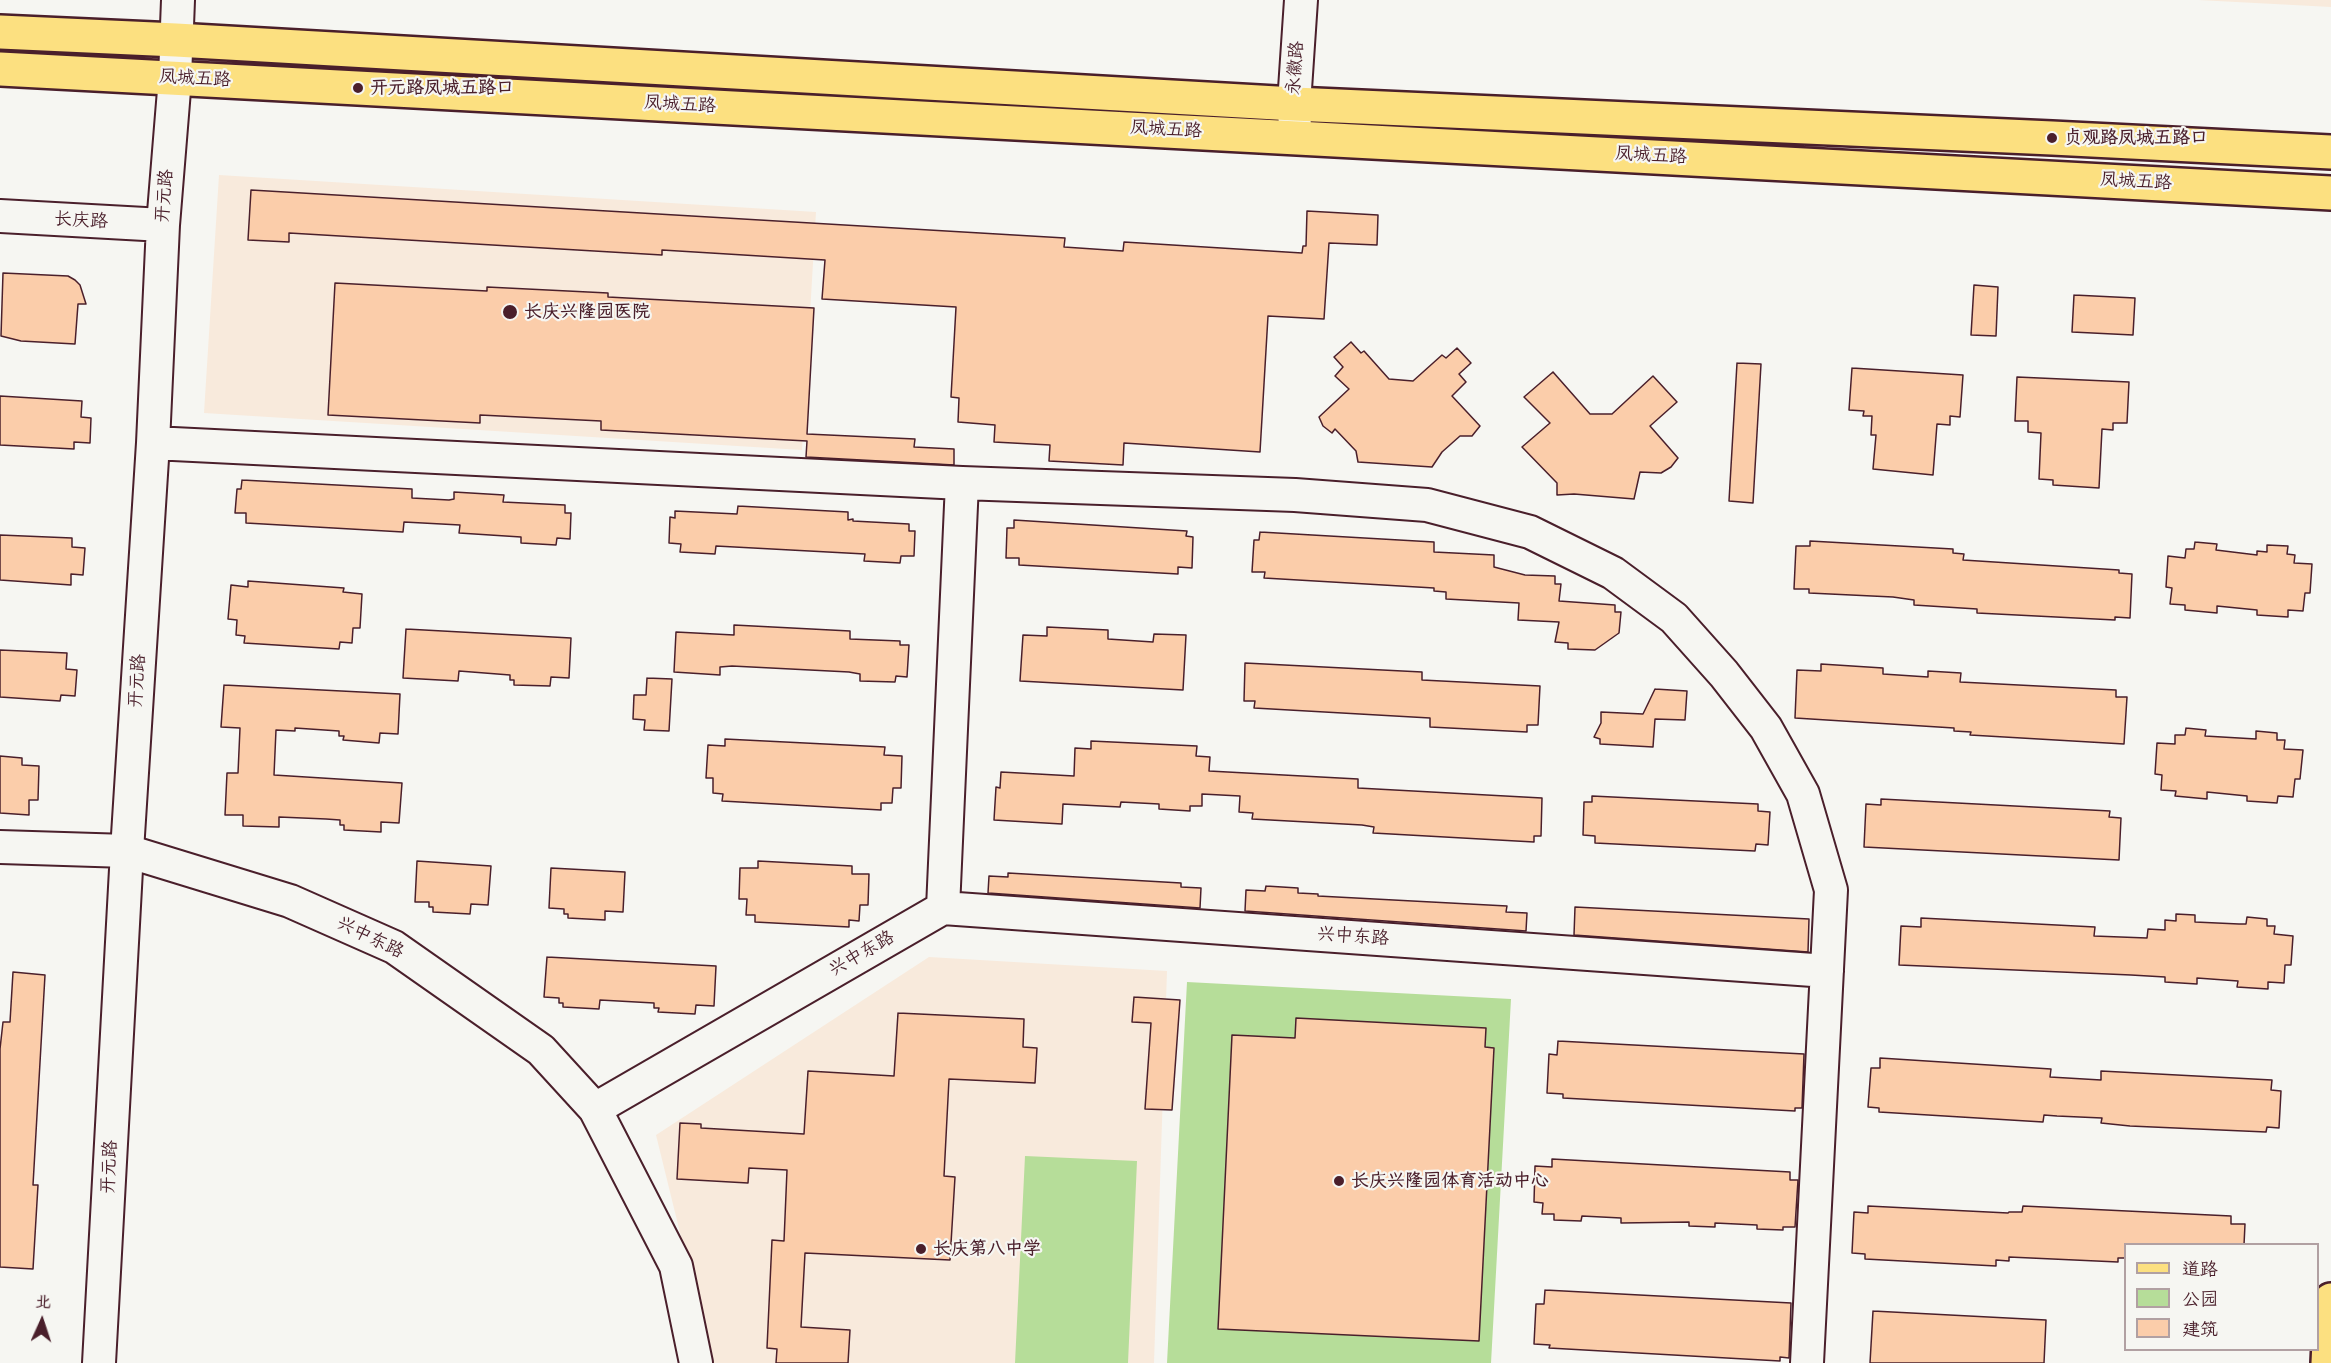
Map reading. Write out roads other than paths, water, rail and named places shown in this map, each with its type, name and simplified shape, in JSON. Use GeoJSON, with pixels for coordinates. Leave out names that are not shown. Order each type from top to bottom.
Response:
{"type":"FeatureCollection","features":[{"type":"Feature","properties":{"kind":"main road","name":"凤城五路"},"geometry":{"type":"LineString","coordinates":[[0,32],[1294,104],[2331,152]]}},
{"type":"Feature","properties":{"kind":"main road","name":"凤城五路"},"geometry":{"type":"LineString","coordinates":[[0,69],[2331,193]]}},
{"type":"Feature","properties":{"kind":"main road"},"geometry":{"type":"LineString","coordinates":[[2328,1363],[2331,1300]]}},
{"type":"Feature","properties":{"kind":"street","name":"开元路"},"geometry":{"type":"LineString","coordinates":[[99,1363],[127,851],[153,443],[162,225],[175,78],[178,0]]}},
{"type":"Feature","properties":{"kind":"street","name":"永徽路"},"geometry":{"type":"LineString","coordinates":[[1295,137],[1294,104],[1301,0]]}},
{"type":"Feature","properties":{"kind":"street","name":"长庆路"},"geometry":{"type":"LineString","coordinates":[[0,216],[162,225]]}},
{"type":"Feature","properties":{"kind":"street"},"geometry":{"type":"LineString","coordinates":[[153,443],[962,483],[1295,495],[1428,506],[1530,532],[1613,573],[1674,618],[1724,674],[1766,728],[1803,794],[1831,890],[1807,1363]]}},
{"type":"Feature","properties":{"kind":"street"},"geometry":{"type":"LineString","coordinates":[[943,908],[962,483]]}},
{"type":"Feature","properties":{"kind":"street","name":"兴中东路"},"geometry":{"type":"LineString","coordinates":[[0,847],[127,851],[290,901],[394,947],[541,1050],[595,1109],[943,908],[1827,971]]}},
{"type":"Feature","properties":{"kind":"street"},"geometry":{"type":"LineString","coordinates":[[595,1109],[676,1266],[696,1363]]}},
{"type":"Feature","properties":{"kind":"place","name":"开元路凤城五路口"},"geometry":{"type":"Point","coordinates":[358,88]}},
{"type":"Feature","properties":{"kind":"place","name":"贞观路凤城五路口"},"geometry":{"type":"Point","coordinates":[2052,138]}},
{"type":"Feature","properties":{"kind":"place","name":"长庆兴隆园医院"},"geometry":{"type":"Point","coordinates":[510,312]}},
{"type":"Feature","properties":{"kind":"place","name":"长庆兴隆园体育活动中心"},"geometry":{"type":"Point","coordinates":[1339,1181]}},
{"type":"Feature","properties":{"kind":"place","name":"长庆第八中学"},"geometry":{"type":"Point","coordinates":[921,1249]}}]}
